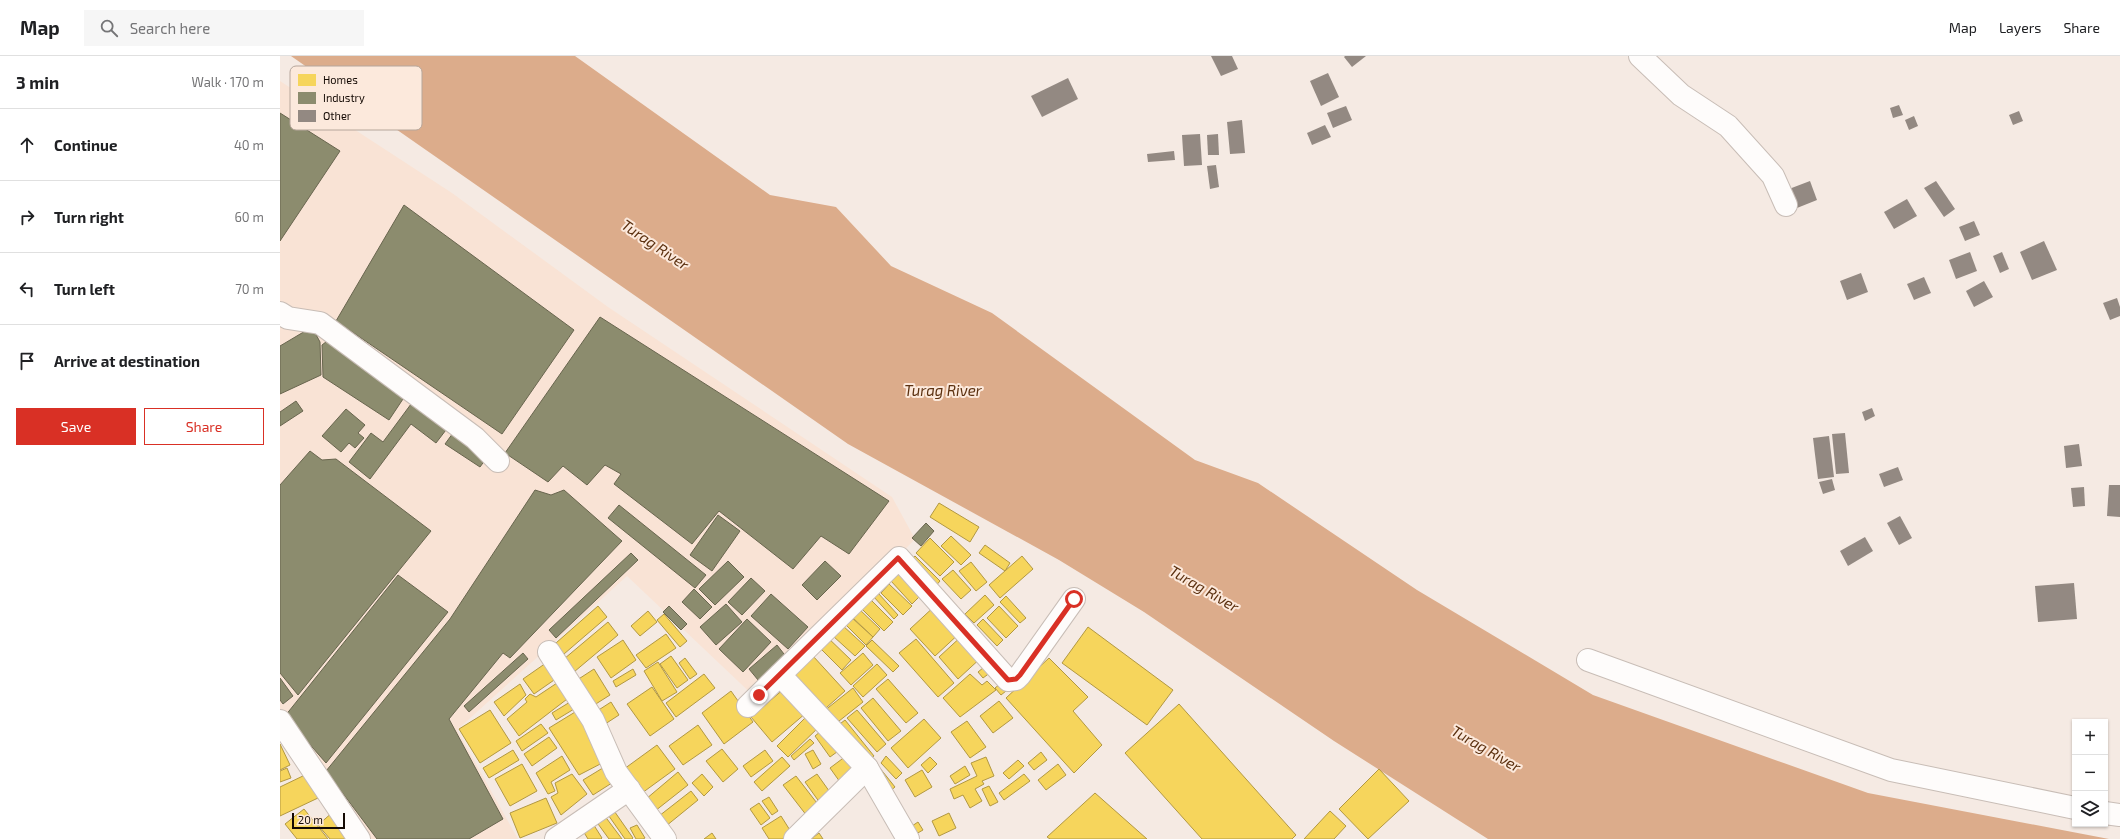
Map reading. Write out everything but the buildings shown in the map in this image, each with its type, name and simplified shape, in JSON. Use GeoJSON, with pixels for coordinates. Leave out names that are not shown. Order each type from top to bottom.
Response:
{"type":"FeatureCollection","features":[{"type":"Feature","properties":{"kind":"street"},"geometry":{"type":"LineString","coordinates":[[1640,56],[1681,95],[1728,126],[1773,176],[1786,205]]}},
{"type":"Feature","properties":{"kind":"street"},"geometry":{"type":"LineString","coordinates":[[280,313],[288,318],[320,323],[475,438],[498,461]]}},
{"type":"Feature","properties":{"kind":"street"},"geometry":{"type":"LineString","coordinates":[[748,706],[898,558],[1008,680],[1016,679],[1020,675],[1074,599]]}},
{"type":"Feature","properties":{"kind":"street"},"geometry":{"type":"LineString","coordinates":[[549,652],[593,720],[616,772],[665,839]]}},
{"type":"Feature","properties":{"kind":"street"},"geometry":{"type":"LineString","coordinates":[[1588,660],[1891,770],[2072,807]]}},
{"type":"Feature","properties":{"kind":"street"},"geometry":{"type":"LineString","coordinates":[[780,675],[867,768],[908,839]]}},
{"type":"Feature","properties":{"kind":"street"},"geometry":{"type":"LineString","coordinates":[[280,721],[360,839]]}},
{"type":"Feature","properties":{"kind":"street"},"geometry":{"type":"LineString","coordinates":[[795,839],[867,768]]}},
{"type":"Feature","properties":{"kind":"street"},"geometry":{"type":"LineString","coordinates":[[556,839],[629,789]]}},
{"type":"Feature","properties":{"kind":"street"},"geometry":{"type":"LineString","coordinates":[[2108,813],[2120,815]]}},
{"type":"Feature","properties":{"kind":"shaded area"},"geometry":{"type":"Polygon","coordinates":[[[280,81],[290,88],[290,130],[355,130],[452,193],[608,307],[892,497],[915,539],[759,701],[627,576],[457,730],[518,839],[354,839],[280,731],[280,81]]]}},
{"type":"Feature","properties":{"kind":"water","name":"Turag River"},"geometry":{"type":"Polygon","coordinates":[[[291,56],[575,56],[770,195],[836,207],[891,266],[992,313],[1195,460],[1258,483],[1417,590],[1593,695],[1868,793],[2109,839],[1488,839],[1334,741],[1144,612],[1059,560],[848,444],[397,130],[422,130],[422,66],[305,66],[291,56]]]}},
{"type":"Feature","properties":{"kind":"route"},"geometry":{"type":"LineString","coordinates":[[759,695],[832,621],[898,558],[1008,680],[1016,679],[1020,675],[1074,599]]}}]}
